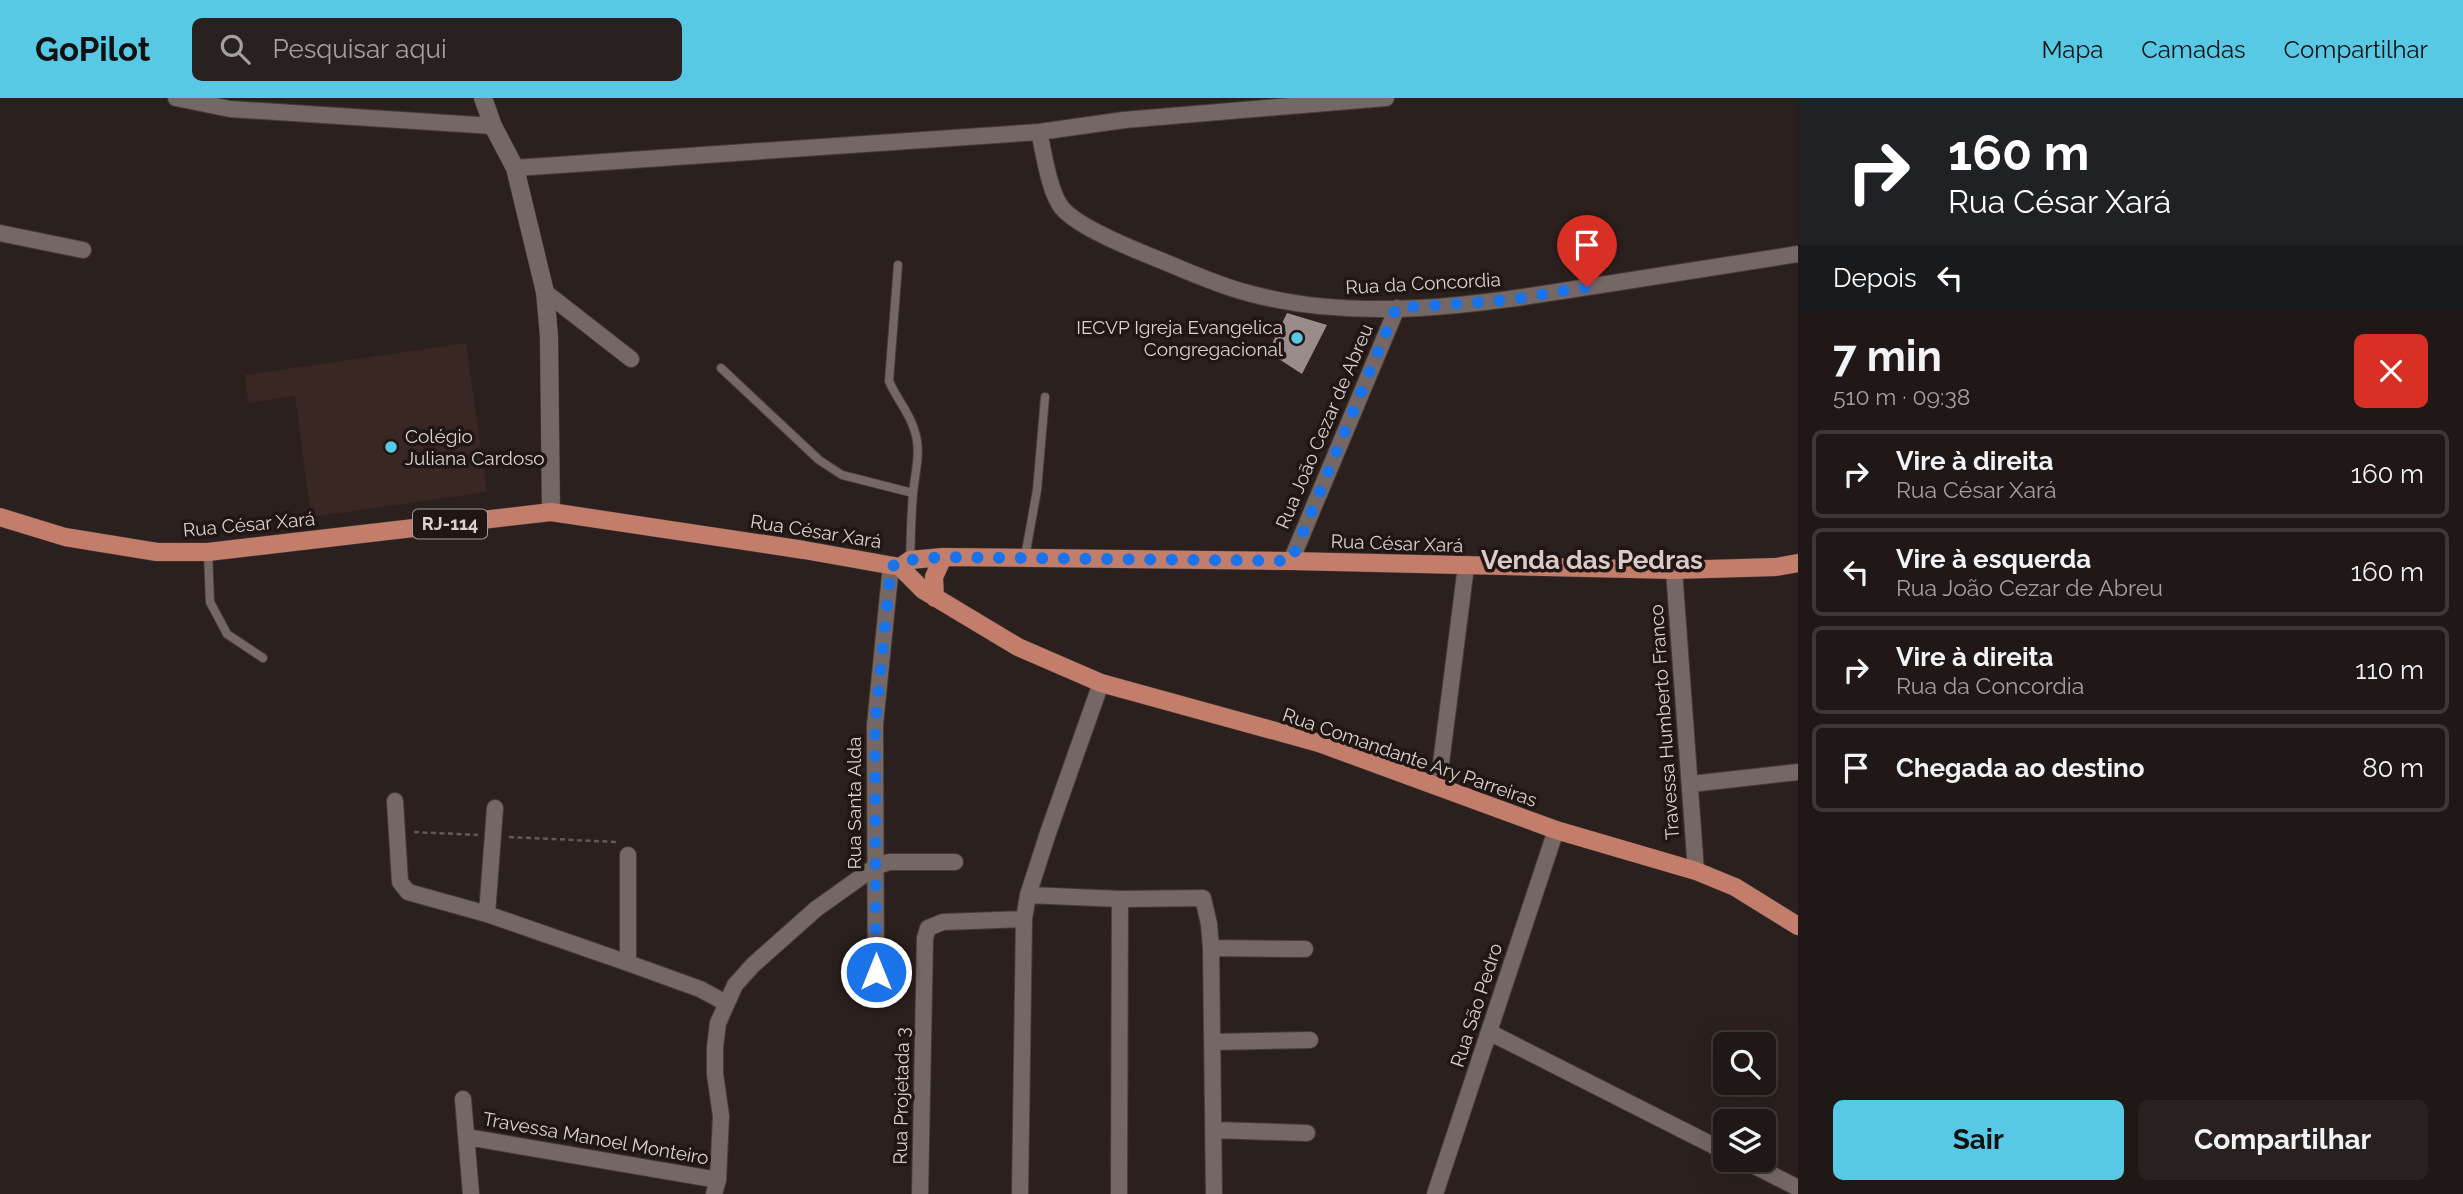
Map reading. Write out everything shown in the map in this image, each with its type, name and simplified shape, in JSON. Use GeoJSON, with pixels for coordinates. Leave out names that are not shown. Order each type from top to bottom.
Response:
{"type":"FeatureCollection","features":[{"type":"Feature","properties":{"kind":"main road","name":"Rua César Xará"},"geometry":{"type":"LineString","coordinates":[[0,517],[65,537],[157,552],[208,552],[551,512],[900,564],[943,557],[1726,570],[1776,567],[1798,562]]}},
{"type":"Feature","properties":{"kind":"main road"},"geometry":{"type":"LineString","coordinates":[[935,598],[934,577],[943,557]]}},
{"type":"Feature","properties":{"kind":"main road","name":"Rua Comandante Ary Parreiras"},"geometry":{"type":"LineString","coordinates":[[900,564],[923,590],[1018,648],[1101,683],[1319,743],[1556,830],[1696,871],[1735,887],[1798,926]]}},
{"type":"Feature","properties":{"kind":"street"},"geometry":{"type":"LineString","coordinates":[[176,98],[493,126]]}},
{"type":"Feature","properties":{"kind":"street"},"geometry":{"type":"LineString","coordinates":[[483,98],[493,126],[515,168],[545,292],[549,336],[551,512]]}},
{"type":"Feature","properties":{"kind":"street"},"geometry":{"type":"LineString","coordinates":[[515,168],[1039,132],[1124,120],[1386,98]]}},
{"type":"Feature","properties":{"kind":"street","name":"Rua da Concordia"},"geometry":{"type":"LineString","coordinates":[[1039,132],[1055,195],[1063,209],[1094,231],[1249,294],[1334,308],[1396,308],[1508,300],[1798,254]]}},
{"type":"Feature","properties":{"kind":"street"},"geometry":{"type":"LineString","coordinates":[[0,233],[83,250]]}},
{"type":"Feature","properties":{"kind":"street"},"geometry":{"type":"LineString","coordinates":[[545,292],[631,359]]}},
{"type":"Feature","properties":{"kind":"street","name":"Rua João Cezar de Abreu"},"geometry":{"type":"LineString","coordinates":[[1291,561],[1396,308]]}},
{"type":"Feature","properties":{"kind":"street","name":"Rua Santa Alda"},"geometry":{"type":"LineString","coordinates":[[876,999],[875,725],[900,564]]}},
{"type":"Feature","properties":{"kind":"street"},"geometry":{"type":"LineString","coordinates":[[1438,787],[1466,566]]}},
{"type":"Feature","properties":{"kind":"street","name":"Travessa Humberto Franco"},"geometry":{"type":"LineString","coordinates":[[1674,570],[1696,871]]}},
{"type":"Feature","properties":{"kind":"street"},"geometry":{"type":"LineString","coordinates":[[1020,1194],[1024,919],[1028,895],[1101,683]]}},
{"type":"Feature","properties":{"kind":"street"},"geometry":{"type":"LineString","coordinates":[[1691,784],[1798,772]]}},
{"type":"Feature","properties":{"kind":"street"},"geometry":{"type":"LineString","coordinates":[[396,801],[400,882],[402,887],[414,895],[487,914],[699,989],[726,1003]]}},
{"type":"Feature","properties":{"kind":"street"},"geometry":{"type":"LineString","coordinates":[[487,914],[495,808]]}},
{"type":"Feature","properties":{"kind":"street","name":"Rua São Pedro"},"geometry":{"type":"LineString","coordinates":[[1435,1194],[1556,830]]}},
{"type":"Feature","properties":{"kind":"street"},"geometry":{"type":"LineString","coordinates":[[628,855],[628,963]]}},
{"type":"Feature","properties":{"kind":"street"},"geometry":{"type":"LineString","coordinates":[[716,1187],[721,1116],[715,1074],[715,1047],[718,1023],[735,985],[816,909],[875,867],[889,862],[955,863]]}},
{"type":"Feature","properties":{"kind":"street"},"geometry":{"type":"LineString","coordinates":[[1028,895],[1120,899],[1203,898],[1211,948],[1214,1194]]}},
{"type":"Feature","properties":{"kind":"street"},"geometry":{"type":"LineString","coordinates":[[1119,1194],[1120,899]]}},
{"type":"Feature","properties":{"kind":"street","name":"Rua Projetada 3"},"geometry":{"type":"LineString","coordinates":[[920,1194],[925,938],[928,928],[943,922],[1024,919]]}},
{"type":"Feature","properties":{"kind":"street"},"geometry":{"type":"LineString","coordinates":[[1211,948],[1305,948]]}},
{"type":"Feature","properties":{"kind":"street"},"geometry":{"type":"LineString","coordinates":[[1489,1032],[1713,1145]]}},
{"type":"Feature","properties":{"kind":"street"},"geometry":{"type":"LineString","coordinates":[[1213,1042],[1310,1040]]}},
{"type":"Feature","properties":{"kind":"street","name":"Travessa Manoel Monteiro"},"geometry":{"type":"LineString","coordinates":[[463,1099],[471,1194]]}},
{"type":"Feature","properties":{"kind":"street"},"geometry":{"type":"LineString","coordinates":[[1214,1130],[1307,1133]]}},
{"type":"Feature","properties":{"kind":"street","name":"Travessa Manoel Monteiro"},"geometry":{"type":"LineString","coordinates":[[467,1137],[716,1187]]}},
{"type":"Feature","properties":{"kind":"street"},"geometry":{"type":"LineString","coordinates":[[1766,1172],[1798,1188]]}},
{"type":"Feature","properties":{"kind":"lane"},"geometry":{"type":"LineString","coordinates":[[898,265],[889,381],[895,397],[909,416],[915,430],[918,462],[900,564]]}},
{"type":"Feature","properties":{"kind":"lane"},"geometry":{"type":"LineString","coordinates":[[720,368],[819,460],[842,475],[913,493]]}},
{"type":"Feature","properties":{"kind":"lane"},"geometry":{"type":"LineString","coordinates":[[1025,558],[1037,490],[1045,397]]}},
{"type":"Feature","properties":{"kind":"lane"},"geometry":{"type":"LineString","coordinates":[[208,552],[210,602],[227,634],[263,658]]}},
{"type":"Feature","properties":{"kind":"path"},"geometry":{"type":"LineString","coordinates":[[397,831],[615,841],[623,846],[628,855]]}},
{"type":"Feature","properties":{"kind":"shaded area","name":"Colégio Juliana Cardoso"},"geometry":{"type":"Polygon","coordinates":[[[466,343],[487,492],[311,517],[295,396],[248,403],[245,375],[466,343]]]}},
{"type":"Feature","properties":{"kind":"building","name":"IECVP Igreja Evangelica Congregacional"},"geometry":{"type":"Polygon","coordinates":[[[1287,313],[1327,325],[1302,374],[1268,352],[1287,313]]]}},
{"type":"Feature","properties":{"kind":"place","name":"IECVP Igreja Evangelica Congregacional"},"geometry":{"type":"Point","coordinates":[1297,338]}},
{"type":"Feature","properties":{"kind":"place","name":"Colégio Juliana Cardoso"},"geometry":{"type":"Point","coordinates":[391,447]}},
{"type":"Feature","properties":{"kind":"district","name":"Venda das Pedras"},"geometry":{"type":"Point","coordinates":[1592,560]}},
{"type":"Feature","properties":{"kind":"route"},"geometry":{"type":"LineString","coordinates":[[876,972],[875,725],[891,565],[900,567],[910,560],[943,557],[1291,561],[1396,308],[1508,300],[1587,287]]}}]}
